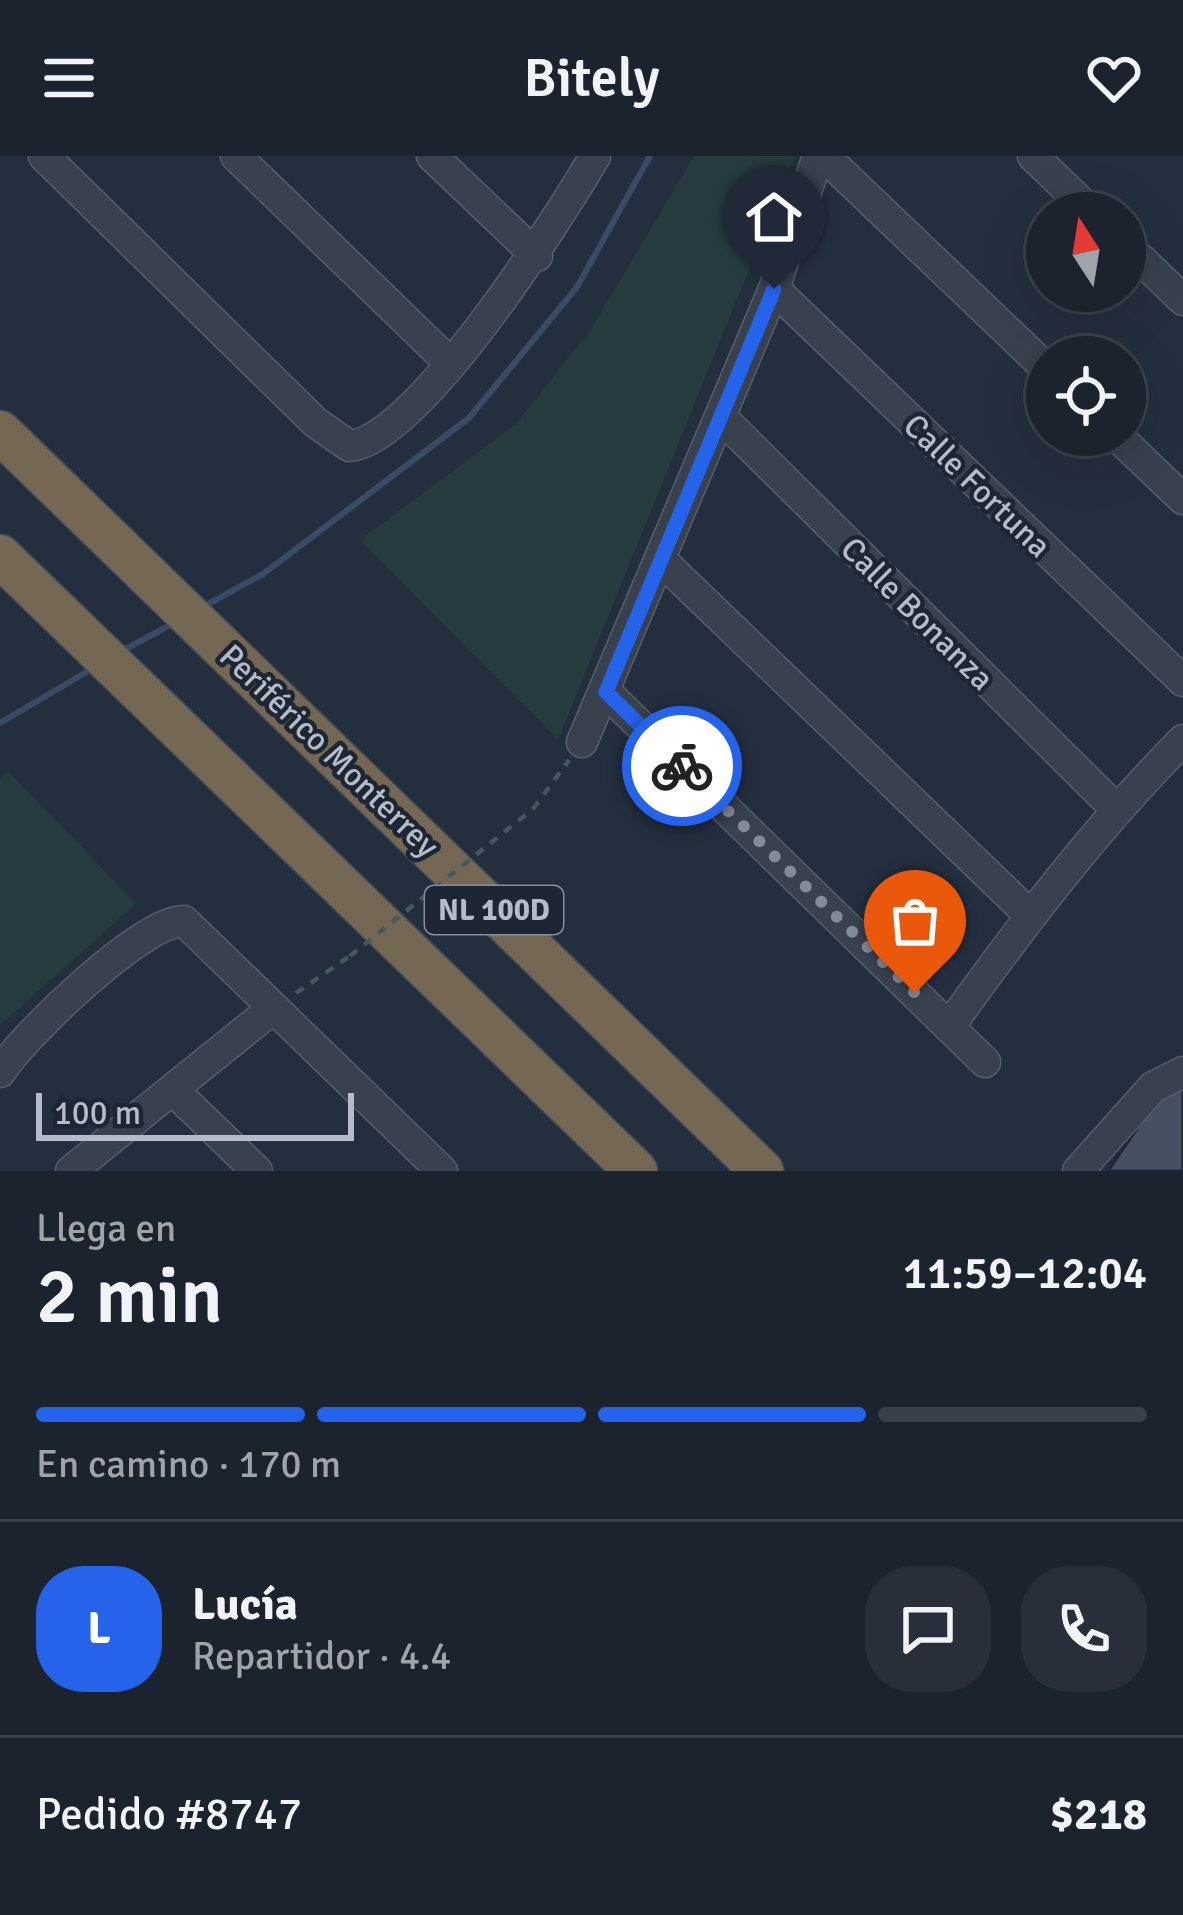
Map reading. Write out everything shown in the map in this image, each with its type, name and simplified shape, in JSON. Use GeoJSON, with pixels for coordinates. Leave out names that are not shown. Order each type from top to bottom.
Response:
{"type":"FeatureCollection","features":[{"type":"Feature","properties":{"kind":"highway","name":"Periférico Monterrey"},"geometry":{"type":"LineString","coordinates":[[0,432],[762,1171]]}},
{"type":"Feature","properties":{"kind":"highway","name":"NL 100D"},"geometry":{"type":"LineString","coordinates":[[0,556],[636,1171]]}},
{"type":"Feature","properties":{"kind":"street"},"geometry":{"type":"LineString","coordinates":[[236,156],[451,364]]}},
{"type":"Feature","properties":{"kind":"street"},"geometry":{"type":"LineString","coordinates":[[433,156],[537,256]]}},
{"type":"Feature","properties":{"kind":"street"},"geometry":{"type":"LineString","coordinates":[[48,158],[334,439],[350,446],[367,442],[451,364],[537,256],[596,156]]}},
{"type":"Feature","properties":{"kind":"street"},"geometry":{"type":"LineString","coordinates":[[582,742],[774,289],[821,156],[1026,349]]}},
{"type":"Feature","properties":{"kind":"street"},"geometry":{"type":"LineString","coordinates":[[1033,156],[1070,192]]}},
{"type":"Feature","properties":{"kind":"street"},"geometry":{"type":"LineString","coordinates":[[1146,264],[1183,300]]}},
{"type":"Feature","properties":{"kind":"street","name":"Calle Fortuna"},"geometry":{"type":"LineString","coordinates":[[774,289],[1183,681]]}},
{"type":"Feature","properties":{"kind":"street","name":"Calle Bonanza"},"geometry":{"type":"LineString","coordinates":[[721,417],[1115,808]]}},
{"type":"Feature","properties":{"kind":"street"},"geometry":{"type":"LineString","coordinates":[[1138,456],[1183,499]]}},
{"type":"Feature","properties":{"kind":"street"},"geometry":{"type":"LineString","coordinates":[[662,561],[1030,914]]}},
{"type":"Feature","properties":{"kind":"street"},"geometry":{"type":"LineString","coordinates":[[606,692],[985,1062]]}},
{"type":"Feature","properties":{"kind":"street"},"geometry":{"type":"LineString","coordinates":[[950,1027],[1030,914],[1115,808],[1183,740]]}},
{"type":"Feature","properties":{"kind":"street"},"geometry":{"type":"LineString","coordinates":[[0,1072],[32,1031],[152,930],[175,920],[194,926],[271,1010],[442,1171]]}},
{"type":"Feature","properties":{"kind":"street"},"geometry":{"type":"LineString","coordinates":[[71,1171],[176,1092],[271,1010]]}},
{"type":"Feature","properties":{"kind":"street"},"geometry":{"type":"LineString","coordinates":[[1078,1171],[1153,1087],[1183,1072]]}},
{"type":"Feature","properties":{"kind":"street"},"geometry":{"type":"LineString","coordinates":[[176,1092],[257,1171]]}},
{"type":"Feature","properties":{"kind":"path"},"geometry":{"type":"LineString","coordinates":[[271,1010],[350,956],[533,809],[582,742]]}},
{"type":"Feature","properties":{"kind":"green space"},"geometry":{"type":"Polygon","coordinates":[[[694,156],[795,156],[558,740],[360,540],[516,424],[591,329],[694,156]]]}},
{"type":"Feature","properties":{"kind":"green space"},"geometry":{"type":"Polygon","coordinates":[[[8,771],[136,904],[0,1025],[0,779],[8,771]]]}},
{"type":"Feature","properties":{"kind":"building"},"geometry":{"type":"Polygon","coordinates":[[[1177,1070],[1183,1074],[1183,1171],[1108,1171],[1177,1070]]]}},
{"type":"Feature","properties":{"kind":"waterway"},"geometry":{"type":"LineString","coordinates":[[201,608],[263,574],[469,418],[577,287],[650,156]]}},
{"type":"Feature","properties":{"kind":"waterway"},"geometry":{"type":"LineString","coordinates":[[122,651],[174,623]]}},
{"type":"Feature","properties":{"kind":"waterway"},"geometry":{"type":"LineString","coordinates":[[0,723],[95,667]]}},
{"type":"Feature","properties":{"kind":"way so far"},"geometry":{"type":"LineString","coordinates":[[682,766],[915,993]]}},
{"type":"Feature","properties":{"kind":"route"},"geometry":{"type":"LineString","coordinates":[[682,766],[606,692],[774,289]]}}]}
